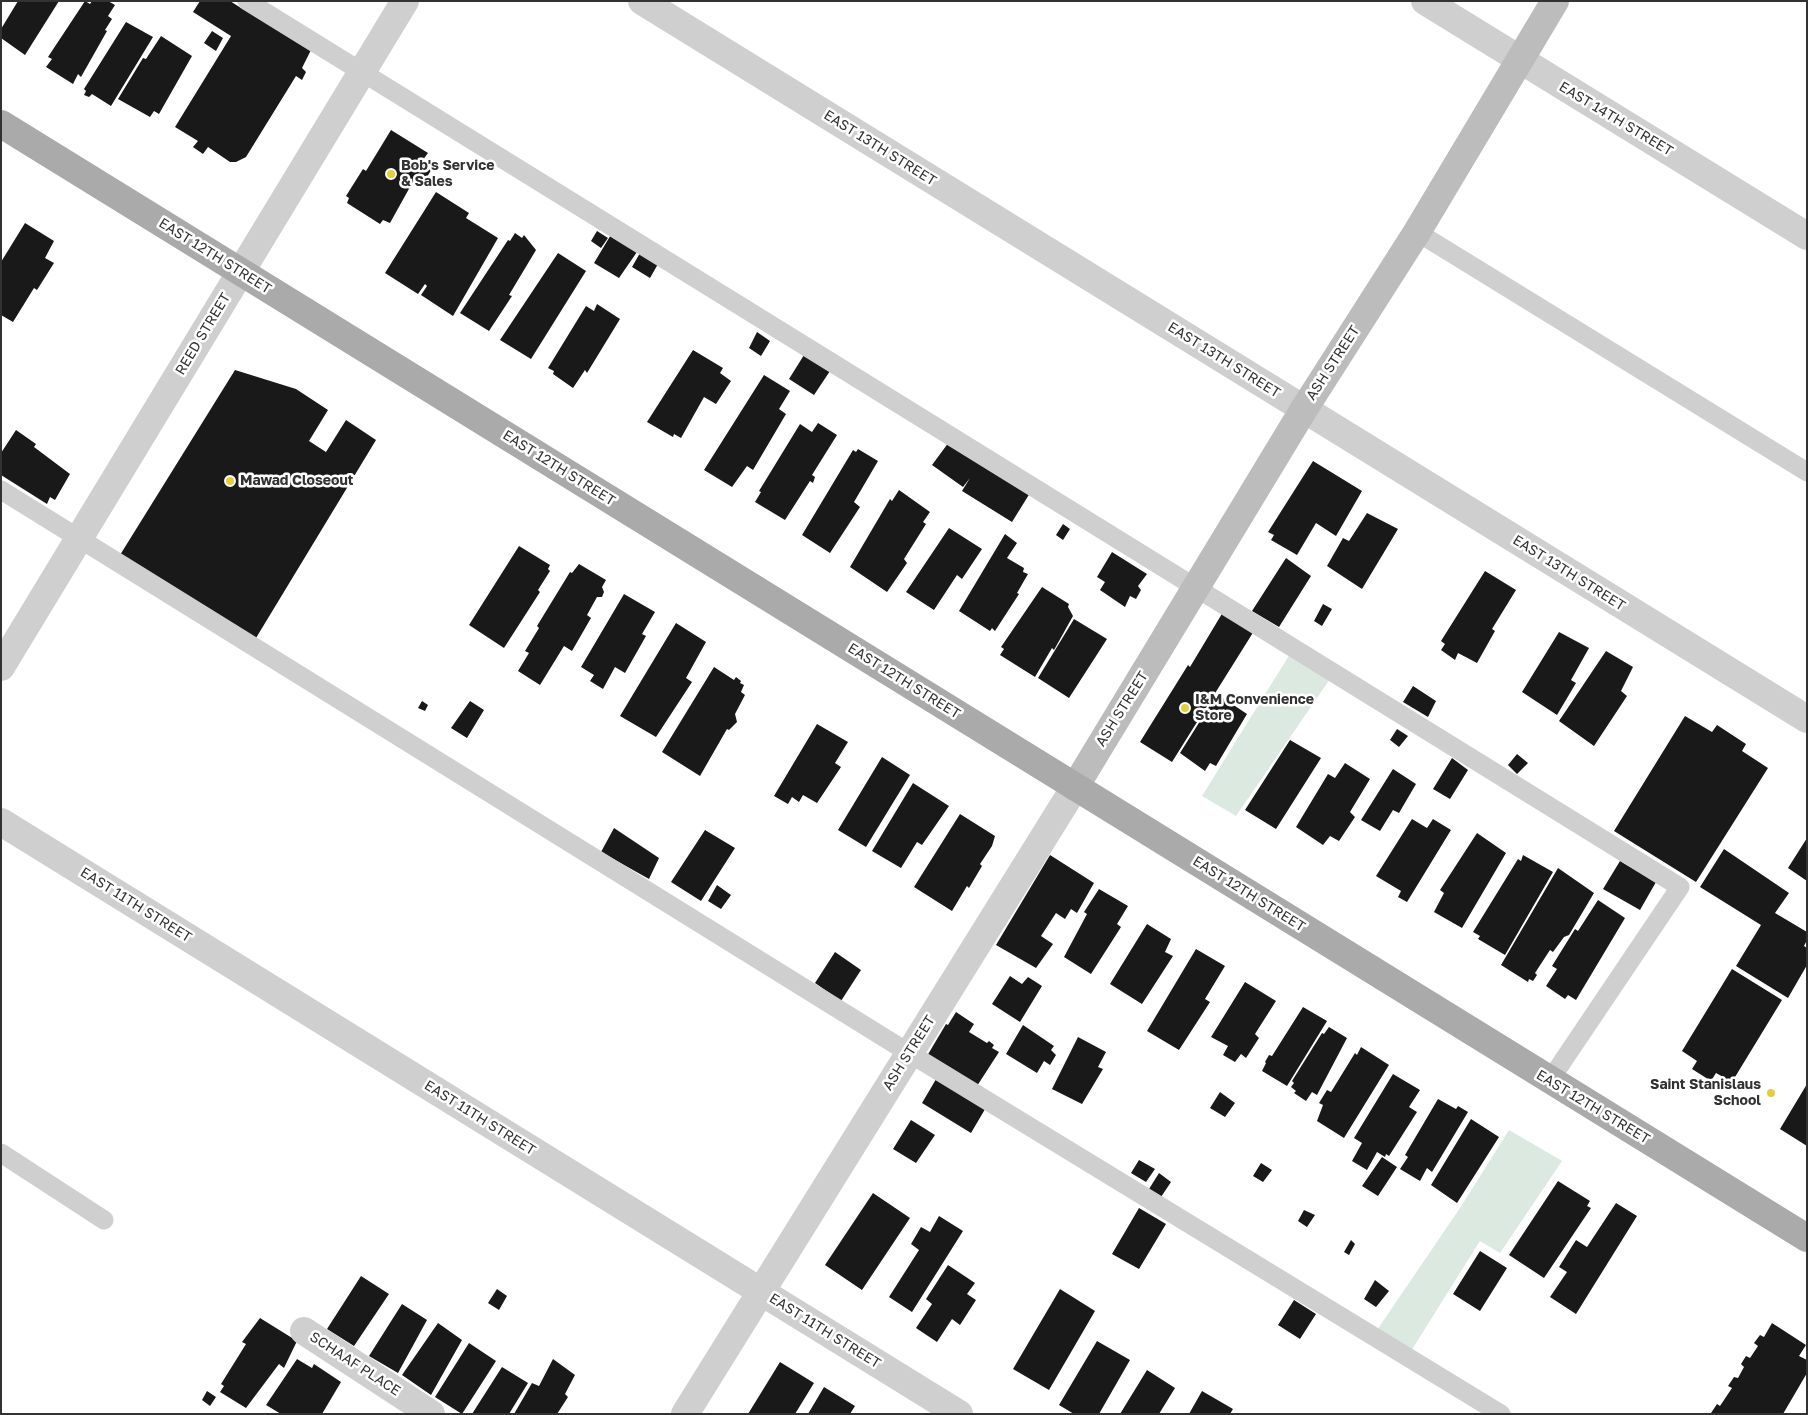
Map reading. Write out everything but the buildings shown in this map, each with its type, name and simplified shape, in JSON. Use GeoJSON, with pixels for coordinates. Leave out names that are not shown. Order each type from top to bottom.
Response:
{"type":"FeatureCollection","features":[{"type":"Feature","properties":{"kind":"main road","name":"EAST 12TH STREET"},"geometry":{"type":"LineString","coordinates":[[1,124],[1807,1238]]}},
{"type":"Feature","properties":{"kind":"street","name":"REED STREET"},"geometry":{"type":"LineString","coordinates":[[1,667],[405,1]]}},
{"type":"Feature","properties":{"kind":"street","name":"EAST 13TH STREET"},"geometry":{"type":"LineString","coordinates":[[642,1],[1807,720]]}},
{"type":"Feature","properties":{"kind":"street","name":"EAST 14TH STREET"},"geometry":{"type":"LineString","coordinates":[[1425,1],[1807,236]]}},
{"type":"Feature","properties":{"kind":"street","name":"ASH STREET"},"geometry":{"type":"LineString","coordinates":[[685,1414],[1075,786],[1304,409],[1417,232],[1555,1]]}},
{"type":"Feature","properties":{"kind":"street","name":"EAST 11TH STREET"},"geometry":{"type":"LineString","coordinates":[[1,822],[959,1414]]}},
{"type":"Feature","properties":{"kind":"street","name":"SCHAAF PLACE"},"geometry":{"type":"LineString","coordinates":[[304,1331],[431,1414]]}},
{"type":"Feature","properties":{"kind":"lane"},"geometry":{"type":"LineString","coordinates":[[247,1],[1680,887],[1550,1080]]}},
{"type":"Feature","properties":{"kind":"lane"},"geometry":{"type":"LineString","coordinates":[[1417,232],[1807,472]]}},
{"type":"Feature","properties":{"kind":"lane"},"geometry":{"type":"LineString","coordinates":[[1,490],[909,1052],[1501,1414]]}},
{"type":"Feature","properties":{"kind":"lane"},"geometry":{"type":"LineString","coordinates":[[1,1153],[104,1220]]}},
{"type":"Feature","properties":{"kind":"shaded area"},"geometry":{"type":"Polygon","coordinates":[[[1290,654],[1330,679],[1236,816],[1202,796],[1290,654]]]}},
{"type":"Feature","properties":{"kind":"shaded area"},"geometry":{"type":"Polygon","coordinates":[[[1509,1130],[1562,1161],[1500,1253],[1480,1241],[1411,1351],[1375,1333],[1460,1208],[1509,1130]]]}},
{"type":"Feature","properties":{"kind":"place","name":"Bob's Service & Sales"},"geometry":{"type":"Point","coordinates":[391,174]}},
{"type":"Feature","properties":{"kind":"place","name":"Mawad Closeout"},"geometry":{"type":"Point","coordinates":[230,481]}},
{"type":"Feature","properties":{"kind":"place","name":"I&M Convenience Store"},"geometry":{"type":"Point","coordinates":[1185,708]}},
{"type":"Feature","properties":{"kind":"place","name":"Saint Stanislaus School"},"geometry":{"type":"Point","coordinates":[1771,1093]}}]}
